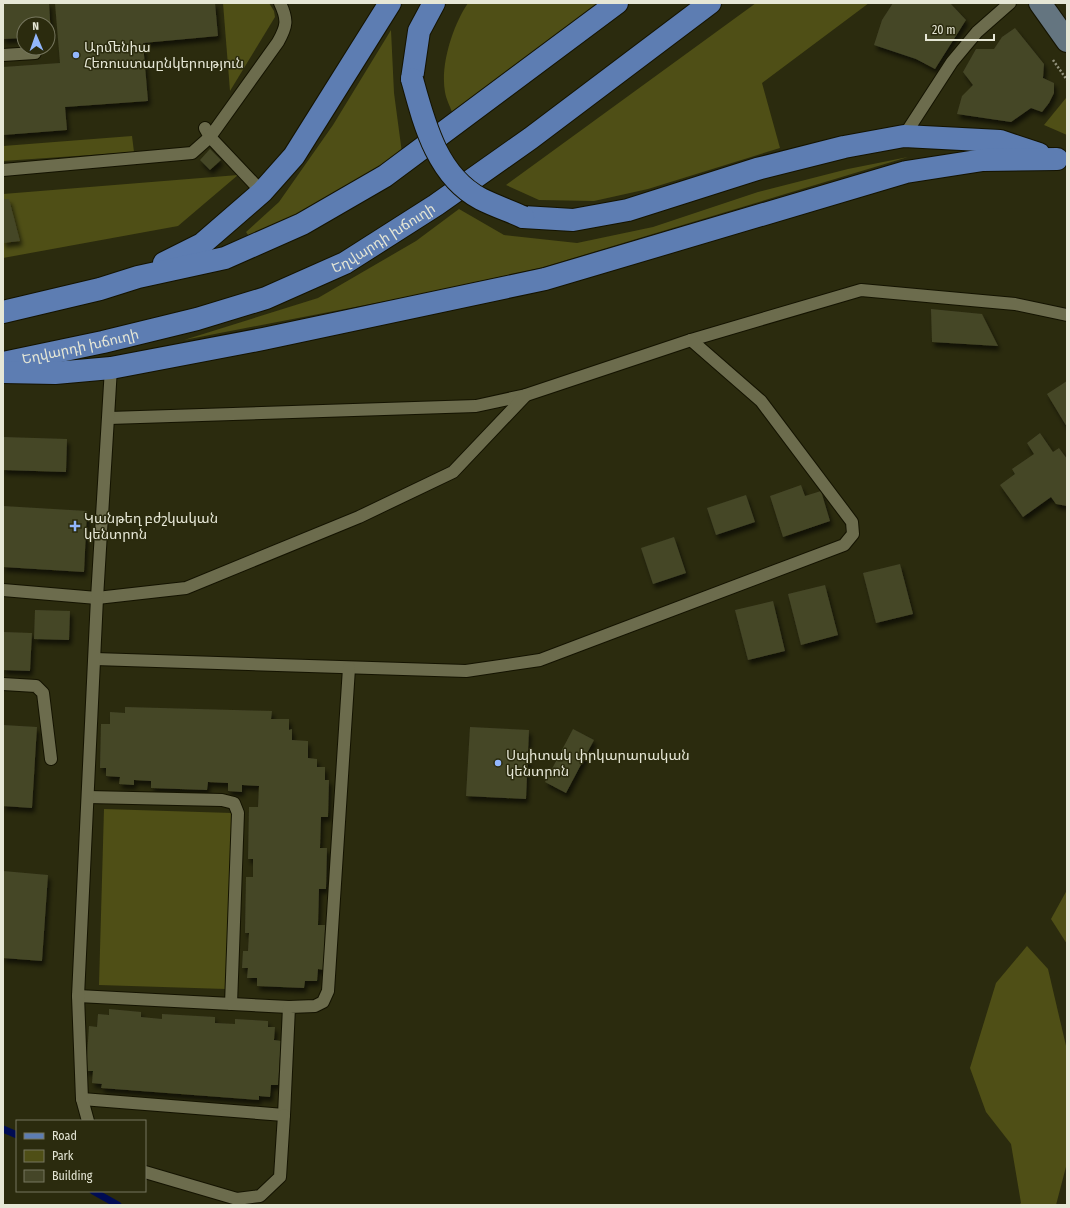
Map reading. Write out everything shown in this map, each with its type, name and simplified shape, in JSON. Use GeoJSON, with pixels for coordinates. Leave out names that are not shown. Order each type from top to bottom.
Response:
{"type":"FeatureCollection","features":[{"type":"Feature","properties":{"kind":"main road"},"geometry":{"type":"LineString","coordinates":[[138,277],[202,244],[262,192],[294,156],[390,3]]}},
{"type":"Feature","properties":{"kind":"main road"},"geometry":{"type":"LineString","coordinates":[[434,3],[419,31],[412,79],[426,131],[450,175],[480,199],[523,217],[573,220],[628,210],[757,169],[844,147],[904,136],[1000,141],[1062,162]]}},
{"type":"Feature","properties":{"kind":"main road"},"geometry":{"type":"LineString","coordinates":[[3,312],[100,289],[138,277],[225,258],[309,220],[385,176],[616,3]]}},
{"type":"Feature","properties":{"kind":"main road","name":"Եղվարդի խճուղի"},"geometry":{"type":"LineString","coordinates":[[3,363],[103,342],[197,319],[266,298],[345,263],[436,205],[524,143],[710,3]]}},
{"type":"Feature","properties":{"kind":"main road"},"geometry":{"type":"LineString","coordinates":[[1040,3],[1067,41]]}},
{"type":"Feature","properties":{"kind":"main road"},"geometry":{"type":"LineString","coordinates":[[3,372],[55,374],[111,368],[263,339],[545,279],[906,172],[983,160],[1062,162]]}},
{"type":"Feature","properties":{"kind":"lane"},"geometry":{"type":"LineString","coordinates":[[3,170],[192,153],[286,28],[285,14],[280,3]]}},
{"type":"Feature","properties":{"kind":"lane"},"geometry":{"type":"LineString","coordinates":[[904,136],[952,62],[977,32],[1010,3]]}},
{"type":"Feature","properties":{"kind":"lane"},"geometry":{"type":"LineString","coordinates":[[3,55],[16,54]]}},
{"type":"Feature","properties":{"kind":"lane"},"geometry":{"type":"LineString","coordinates":[[207,133],[262,192]]}},
{"type":"Feature","properties":{"kind":"lane"},"geometry":{"type":"LineString","coordinates":[[109,418],[476,406],[526,396],[691,340],[861,290],[1015,304],[1067,316]]}},
{"type":"Feature","properties":{"kind":"lane"},"geometry":{"type":"LineString","coordinates":[[95,659],[466,671],[540,660],[844,545],[853,534],[852,522],[761,401],[691,340]]}},
{"type":"Feature","properties":{"kind":"lane"},"geometry":{"type":"LineString","coordinates":[[88,1120],[82,1099],[78,996],[97,598],[111,368]]}},
{"type":"Feature","properties":{"kind":"lane"},"geometry":{"type":"LineString","coordinates":[[3,590],[97,598],[186,588],[359,517],[453,472],[526,396]]}},
{"type":"Feature","properties":{"kind":"lane"},"geometry":{"type":"LineString","coordinates":[[78,996],[289,1007],[315,1006],[323,1002],[328,991],[349,668]]}},
{"type":"Feature","properties":{"kind":"lane"},"geometry":{"type":"LineString","coordinates":[[3,684],[36,686],[43,693],[51,758]]}},
{"type":"Feature","properties":{"kind":"lane"},"geometry":{"type":"LineString","coordinates":[[88,797],[222,800],[234,803],[238,814],[231,1004]]}},
{"type":"Feature","properties":{"kind":"lane"},"geometry":{"type":"LineString","coordinates":[[146,1172],[237,1199],[260,1196],[280,1177],[289,1007]]}},
{"type":"Feature","properties":{"kind":"lane"},"geometry":{"type":"LineString","coordinates":[[82,1099],[284,1115]]}},
{"type":"Feature","properties":{"kind":"green space"},"geometry":{"type":"Polygon","coordinates":[[[223,3],[269,3],[274,11],[275,17],[230,91],[223,3]]]}},
{"type":"Feature","properties":{"kind":"green space"},"geometry":{"type":"Polygon","coordinates":[[[468,3],[600,3],[452,112],[445,92],[444,70],[449,46],[457,22],[468,3]]]}},
{"type":"Feature","properties":{"kind":"green space"},"geometry":{"type":"Polygon","coordinates":[[[756,3],[869,3],[762,83],[780,148],[648,189],[594,201],[539,200],[506,185],[756,3]]]}},
{"type":"Feature","properties":{"kind":"green space"},"geometry":{"type":"Polygon","coordinates":[[[391,30],[394,93],[402,153],[366,178],[347,189],[250,238],[246,232],[279,202],[333,125],[391,30]]]}},
{"type":"Feature","properties":{"kind":"green space"},"geometry":{"type":"Polygon","coordinates":[[[1066,98],[1067,99],[1067,135],[1044,125],[1066,98]]]}},
{"type":"Feature","properties":{"kind":"green space"},"geometry":{"type":"Polygon","coordinates":[[[132,136],[134,152],[3,161],[3,146],[132,136]]]}},
{"type":"Feature","properties":{"kind":"green space"},"geometry":{"type":"Polygon","coordinates":[[[908,157],[540,268],[417,295],[184,340],[318,298],[416,241],[459,209],[504,235],[577,243],[653,227],[758,192],[848,169],[908,157]]]}},
{"type":"Feature","properties":{"kind":"green space"},"geometry":{"type":"Polygon","coordinates":[[[238,175],[178,226],[3,258],[3,194],[238,175]]]}},
{"type":"Feature","properties":{"kind":"green space"},"geometry":{"type":"Polygon","coordinates":[[[104,809],[232,813],[226,989],[99,985],[104,809]]]}},
{"type":"Feature","properties":{"kind":"green space"},"geometry":{"type":"Polygon","coordinates":[[[1067,890],[1067,944],[1051,919],[1067,890]]]}},
{"type":"Feature","properties":{"kind":"green space"},"geometry":{"type":"Polygon","coordinates":[[[1027,946],[1048,969],[1067,1050],[1067,1163],[1056,1205],[1019,1205],[1021,1203],[1011,1144],[986,1112],[970,1068],[996,983],[1027,946]]]}},
{"type":"Feature","properties":{"kind":"building"},"geometry":{"type":"Polygon","coordinates":[[[3,3],[49,3],[50,16],[16,16],[16,38],[3,39],[3,3]]]}},
{"type":"Feature","properties":{"kind":"building"},"geometry":{"type":"Polygon","coordinates":[[[55,3],[215,3],[218,36],[143,43],[148,101],[65,107],[67,130],[3,135],[3,67],[60,63],[55,3]]]}},
{"type":"Feature","properties":{"kind":"building"},"geometry":{"type":"Polygon","coordinates":[[[893,3],[950,3],[966,20],[935,69],[916,59],[874,45],[882,20],[893,3]]]}},
{"type":"Feature","properties":{"kind":"building"},"geometry":{"type":"Polygon","coordinates":[[[1015,28],[1044,64],[1043,78],[1054,83],[1054,93],[1049,103],[1042,112],[1031,108],[1011,122],[957,114],[962,96],[973,85],[963,72],[976,49],[994,49],[1002,37],[1015,28]]]}},
{"type":"Feature","properties":{"kind":"building"},"geometry":{"type":"Polygon","coordinates":[[[210,149],[221,160],[210,170],[200,160],[210,149]]]}},
{"type":"Feature","properties":{"kind":"building"},"geometry":{"type":"Polygon","coordinates":[[[3,199],[9,199],[20,241],[3,243],[3,199]]]}},
{"type":"Feature","properties":{"kind":"building"},"geometry":{"type":"Polygon","coordinates":[[[931,309],[982,314],[998,346],[932,342],[931,309]]]}},
{"type":"Feature","properties":{"kind":"building"},"geometry":{"type":"Polygon","coordinates":[[[1067,381],[1067,427],[1047,394],[1067,381]]]}},
{"type":"Feature","properties":{"kind":"building"},"geometry":{"type":"Polygon","coordinates":[[[1040,433],[1053,452],[1059,448],[1067,459],[1067,506],[1056,504],[1051,497],[1023,517],[1000,485],[1015,474],[1012,469],[1034,454],[1027,443],[1040,433]]]}},
{"type":"Feature","properties":{"kind":"building"},"geometry":{"type":"Polygon","coordinates":[[[3,437],[67,439],[66,472],[3,470],[3,437]]]}},
{"type":"Feature","properties":{"kind":"building"},"geometry":{"type":"Polygon","coordinates":[[[801,485],[805,496],[821,491],[830,521],[783,537],[770,496],[801,485]]]}},
{"type":"Feature","properties":{"kind":"building"},"geometry":{"type":"Polygon","coordinates":[[[746,495],[755,522],[716,535],[707,508],[746,495]]]}},
{"type":"Feature","properties":{"kind":"building"},"geometry":{"type":"Polygon","coordinates":[[[3,506],[87,511],[84,572],[3,567],[3,506]]]}},
{"type":"Feature","properties":{"kind":"building"},"geometry":{"type":"Polygon","coordinates":[[[674,537],[686,573],[653,584],[641,548],[674,537]]]}},
{"type":"Feature","properties":{"kind":"building"},"geometry":{"type":"Polygon","coordinates":[[[900,564],[913,614],[876,623],[863,573],[900,564]]]}},
{"type":"Feature","properties":{"kind":"building"},"geometry":{"type":"Polygon","coordinates":[[[825,585],[838,635],[801,645],[788,594],[825,585]]]}},
{"type":"Feature","properties":{"kind":"building"},"geometry":{"type":"Polygon","coordinates":[[[773,601],[785,651],[748,660],[735,610],[773,601]]]}},
{"type":"Feature","properties":{"kind":"building"},"geometry":{"type":"Polygon","coordinates":[[[35,610],[70,611],[69,640],[34,639],[35,610]]]}},
{"type":"Feature","properties":{"kind":"building"},"geometry":{"type":"Polygon","coordinates":[[[3,632],[32,633],[30,671],[3,670],[3,632]]]}},
{"type":"Feature","properties":{"kind":"building"},"geometry":{"type":"Polygon","coordinates":[[[125,707],[272,711],[271,719],[289,719],[289,730],[292,729],[292,740],[308,741],[308,758],[317,759],[317,767],[325,767],[325,780],[329,780],[328,817],[321,817],[320,848],[327,848],[326,889],[319,889],[318,925],[325,925],[324,970],[318,969],[317,981],[305,981],[304,988],[257,986],[257,978],[247,978],[248,968],[242,968],[243,951],[248,951],[249,933],[245,933],[246,877],[253,877],[253,859],[248,859],[249,807],[258,807],[259,786],[242,785],[242,792],[228,791],[228,783],[208,782],[207,790],[151,788],[151,781],[134,780],[134,785],[119,784],[120,777],[106,776],[106,768],[100,768],[101,724],[110,724],[110,712],[125,713],[125,707]]]}},
{"type":"Feature","properties":{"kind":"building"},"geometry":{"type":"Polygon","coordinates":[[[3,725],[37,727],[32,808],[3,806],[3,725]]]}},
{"type":"Feature","properties":{"kind":"building","name":"Սպիտակ փրկարարական կենտրոն"},"geometry":{"type":"Polygon","coordinates":[[[470,727],[529,730],[526,799],[466,796],[470,727]]]}},
{"type":"Feature","properties":{"kind":"building"},"geometry":{"type":"Polygon","coordinates":[[[573,729],[594,740],[566,793],[545,782],[573,729]]]}},
{"type":"Feature","properties":{"kind":"building"},"geometry":{"type":"Polygon","coordinates":[[[3,871],[48,875],[42,961],[3,958],[3,871]]]}},
{"type":"Feature","properties":{"kind":"building"},"geometry":{"type":"Polygon","coordinates":[[[109,1009],[141,1012],[141,1017],[162,1019],[162,1014],[215,1017],[215,1023],[235,1024],[235,1019],[268,1021],[268,1027],[275,1027],[274,1040],[281,1041],[278,1085],[271,1085],[270,1097],[259,1096],[259,1100],[101,1088],[102,1084],[92,1083],[93,1071],[86,1071],[89,1026],[97,1027],[98,1014],[109,1015],[109,1009]]]}},
{"type":"Feature","properties":{"kind":"waterway"},"geometry":{"type":"LineString","coordinates":[[3,1129],[16,1135]]}},
{"type":"Feature","properties":{"kind":"waterway"},"geometry":{"type":"LineString","coordinates":[[95,1192],[118,1205]]}},
{"type":"Feature","properties":{"kind":"place","name":"Արմենիա Հեռուստաընկերություն"},"geometry":{"type":"Point","coordinates":[76,55]}},
{"type":"Feature","properties":{"kind":"place","name":"Կանթեղ բժշկական կենտրոն"},"geometry":{"type":"Point","coordinates":[75,526]}},
{"type":"Feature","properties":{"kind":"place","name":"Սպիտակ փրկարարական կենտրոն"},"geometry":{"type":"Point","coordinates":[498,763]}}]}
